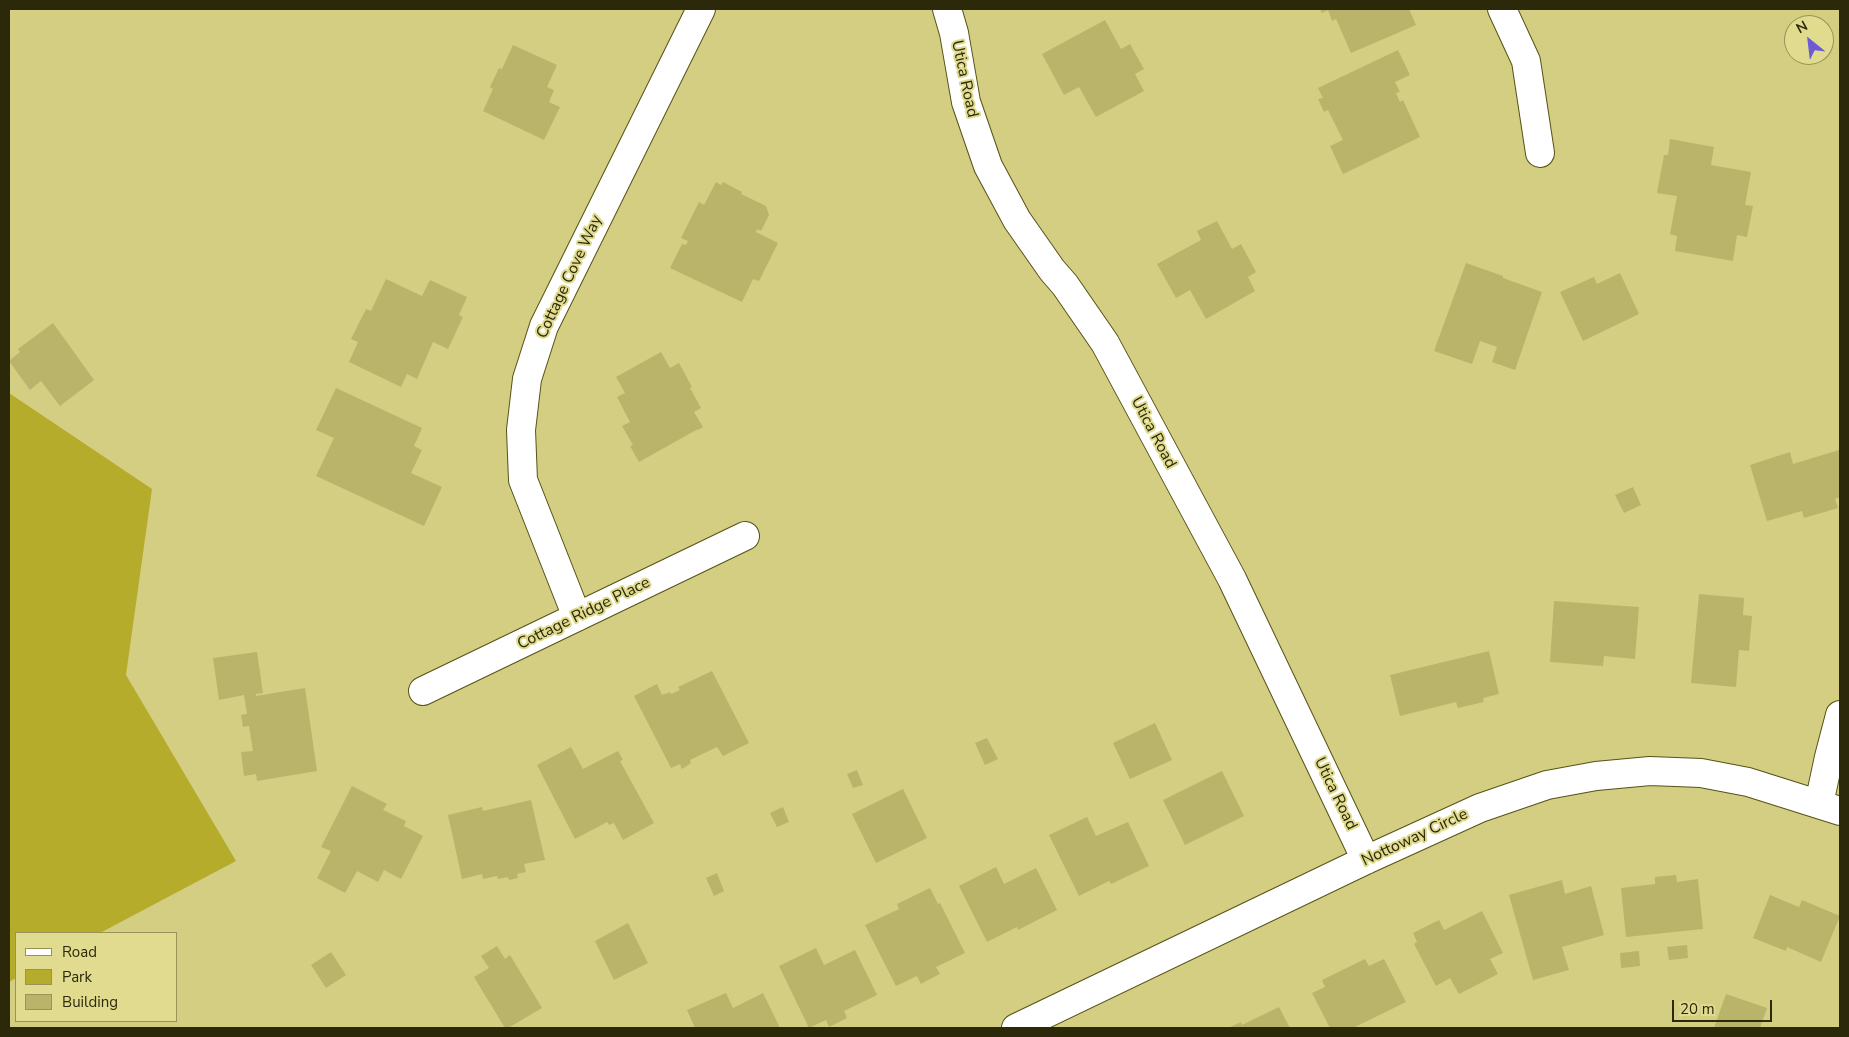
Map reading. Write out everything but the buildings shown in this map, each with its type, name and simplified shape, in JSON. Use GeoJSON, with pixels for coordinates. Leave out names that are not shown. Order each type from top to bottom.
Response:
{"type":"FeatureCollection","features":[{"type":"Feature","properties":{"kind":"street","name":"Cottage Cove Way"},"geometry":{"type":"LineString","coordinates":[[577,617],[523,480],[521,430],[527,379],[544,326],[701,9]]}},
{"type":"Feature","properties":{"kind":"street","name":"Utica Road"},"geometry":{"type":"LineString","coordinates":[[947,9],[954,33],[966,102],[988,166],[1017,220],[1052,270],[1066,285],[1105,343],[1232,579],[1366,860]]}},
{"type":"Feature","properties":{"kind":"street"},"geometry":{"type":"LineString","coordinates":[[1502,9],[1526,61],[1540,153]]}},
{"type":"Feature","properties":{"kind":"street","name":"Cottage Ridge Place"},"geometry":{"type":"LineString","coordinates":[[423,691],[745,536]]}},
{"type":"Feature","properties":{"kind":"street"},"geometry":{"type":"LineString","coordinates":[[1830,808],[1829,757],[1840,715]]}},
{"type":"Feature","properties":{"kind":"street","name":"Nottoway Circle"},"geometry":{"type":"LineString","coordinates":[[1016,1028],[1366,860],[1480,808],[1547,785],[1596,776],[1650,771],[1701,773],[1748,782],[1830,808]]}},
{"type":"Feature","properties":{"kind":"green space"},"geometry":{"type":"Polygon","coordinates":[[[9,393],[152,489],[126,675],[236,861],[102,932],[15,932],[15,979],[9,982],[9,393]]]}}]}
